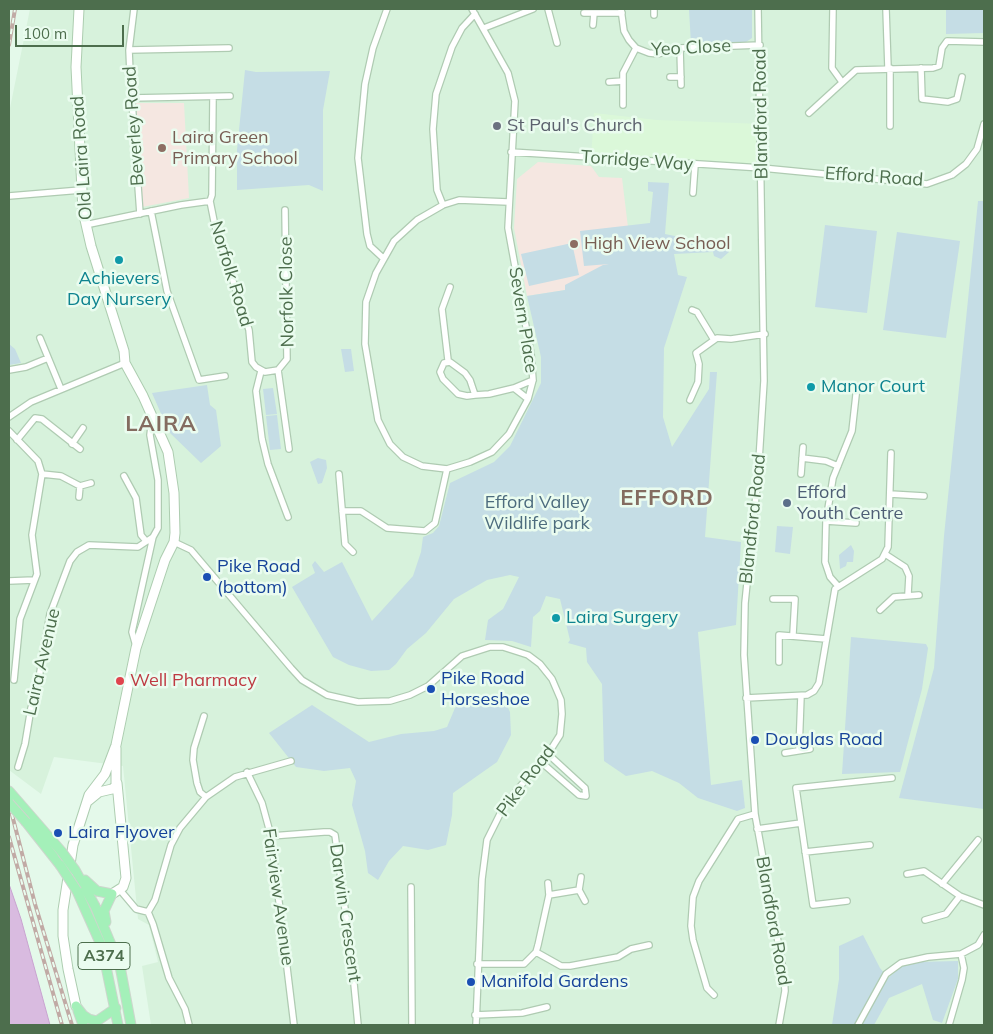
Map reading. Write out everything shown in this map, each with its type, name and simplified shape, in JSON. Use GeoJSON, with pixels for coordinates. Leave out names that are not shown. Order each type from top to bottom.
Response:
{"type":"FeatureCollection","features":[{"type":"Feature","properties":{"kind":"main road","name":"Old Laira Road"},"geometry":{"type":"LineString","coordinates":[[76,1006],[68,969],[63,910],[73,845],[86,804],[93,788],[103,777],[116,745],[136,648],[165,560],[174,542],[174,493],[165,442],[125,363],[123,347],[85,225],[81,190],[76,67],[79,9]]}},
{"type":"Feature","properties":{"kind":"main road","name":"Old Laira Road"},"geometry":{"type":"LineString","coordinates":[[116,745],[116,780],[120,791],[118,816],[126,874],[125,884],[116,892]]}},
{"type":"Feature","properties":{"kind":"main road"},"geometry":{"type":"LineString","coordinates":[[86,804],[99,792],[108,790],[116,780],[111,773],[103,777]]}},
{"type":"Feature","properties":{"kind":"main road","name":"Old Laira Road"},"geometry":{"type":"LineString","coordinates":[[103,777],[118,816]]}},
{"type":"Feature","properties":{"kind":"main road","name":"A374"},"geometry":{"type":"LineString","coordinates":[[9,791],[76,870],[95,906],[111,943],[126,989],[131,1025]]}},
{"type":"Feature","properties":{"kind":"main road","name":"A374"},"geometry":{"type":"LineString","coordinates":[[9,803],[60,864],[77,891],[102,947],[118,1025]]}},
{"type":"Feature","properties":{"kind":"main road"},"geometry":{"type":"LineString","coordinates":[[76,870],[97,891],[116,892],[104,912],[111,943]]}},
{"type":"Feature","properties":{"kind":"main road"},"geometry":{"type":"LineString","coordinates":[[76,1006],[83,1015],[97,1021],[116,1008]]}},
{"type":"Feature","properties":{"kind":"main road"},"geometry":{"type":"LineString","coordinates":[[76,1006],[83,1025]]}},
{"type":"Feature","properties":{"kind":"street","name":"Beverley Road"},"geometry":{"type":"LineString","coordinates":[[134,9],[129,50],[140,214]]}},
{"type":"Feature","properties":{"kind":"street"},"geometry":{"type":"LineString","coordinates":[[383,258],[370,246],[358,158],[365,84],[373,48],[387,9]]}},
{"type":"Feature","properties":{"kind":"street"},"geometry":{"type":"LineString","coordinates":[[484,28],[533,9]]}},
{"type":"Feature","properties":{"kind":"street"},"geometry":{"type":"LineString","coordinates":[[548,9],[557,43]]}},
{"type":"Feature","properties":{"kind":"street","name":"Blandford Road"},"geometry":{"type":"LineString","coordinates":[[758,9],[765,334],[763,418],[744,603],[746,698],[755,814],[784,975],[785,991],[779,1025]]}},
{"type":"Feature","properties":{"kind":"street"},"geometry":{"type":"LineString","coordinates":[[833,9],[832,68],[842,82]]}},
{"type":"Feature","properties":{"kind":"street"},"geometry":{"type":"LineString","coordinates":[[886,9],[890,126]]}},
{"type":"Feature","properties":{"kind":"street"},"geometry":{"type":"LineString","coordinates":[[443,205],[437,190],[433,129],[436,94],[452,47],[474,11]]}},
{"type":"Feature","properties":{"kind":"street","name":"Severn Place"},"geometry":{"type":"LineString","coordinates":[[474,11],[508,73],[512,88],[515,108],[508,202],[509,243],[532,354],[533,380],[528,399],[507,437],[492,452],[447,469],[422,466],[403,457],[390,444],[378,420],[366,359],[364,326],[366,302],[383,258],[394,241],[417,220],[443,205],[471,200],[508,202]]}},
{"type":"Feature","properties":{"kind":"street"},"geometry":{"type":"LineString","coordinates":[[584,13],[621,11]]}},
{"type":"Feature","properties":{"kind":"street","name":"Yeo Close"},"geometry":{"type":"LineString","coordinates":[[621,11],[624,31],[636,48],[649,53],[658,54],[680,48],[760,45]]}},
{"type":"Feature","properties":{"kind":"street"},"geometry":{"type":"LineString","coordinates":[[593,25],[594,13]]}},
{"type":"Feature","properties":{"kind":"street"},"geometry":{"type":"LineString","coordinates":[[809,113],[856,70],[939,66],[942,48],[947,41],[984,42]]}},
{"type":"Feature","properties":{"kind":"street"},"geometry":{"type":"LineString","coordinates":[[129,50],[229,48]]}},
{"type":"Feature","properties":{"kind":"street"},"geometry":{"type":"LineString","coordinates":[[623,105],[623,73],[636,48]]}},
{"type":"Feature","properties":{"kind":"street"},"geometry":{"type":"LineString","coordinates":[[680,48],[681,85]]}},
{"type":"Feature","properties":{"kind":"street"},"geometry":{"type":"LineString","coordinates":[[921,68],[922,99],[948,102],[957,99],[962,77]]}},
{"type":"Feature","properties":{"kind":"street"},"geometry":{"type":"LineString","coordinates":[[670,77],[681,77]]}},
{"type":"Feature","properties":{"kind":"street"},"geometry":{"type":"LineString","coordinates":[[609,82],[623,81]]}},
{"type":"Feature","properties":{"kind":"street","name":"Norfolk Road"},"geometry":{"type":"LineString","coordinates":[[213,96],[212,195],[210,201],[217,233],[249,330],[252,362],[261,371]]}},
{"type":"Feature","properties":{"kind":"street"},"geometry":{"type":"LineString","coordinates":[[131,98],[230,96]]}},
{"type":"Feature","properties":{"kind":"street","name":"Efford Road"},"geometry":{"type":"LineString","coordinates":[[762,168],[927,184],[952,175],[966,164],[977,149],[984,124]]}},
{"type":"Feature","properties":{"kind":"street","name":"Torridge Way"},"geometry":{"type":"LineString","coordinates":[[511,152],[762,168]]}},
{"type":"Feature","properties":{"kind":"street"},"geometry":{"type":"LineString","coordinates":[[693,193],[695,165]]}},
{"type":"Feature","properties":{"kind":"street"},"geometry":{"type":"LineString","coordinates":[[9,196],[81,190]]}},
{"type":"Feature","properties":{"kind":"street"},"geometry":{"type":"LineString","coordinates":[[85,225],[210,201]]}},
{"type":"Feature","properties":{"kind":"street","name":"Norfolk Close"},"geometry":{"type":"LineString","coordinates":[[278,370],[287,359],[286,210]]}},
{"type":"Feature","properties":{"kind":"street"},"geometry":{"type":"LineString","coordinates":[[151,211],[167,290],[199,380],[225,376]]}},
{"type":"Feature","properties":{"kind":"street"},"geometry":{"type":"LineString","coordinates":[[450,287],[442,309],[448,360],[470,380],[475,396]]}},
{"type":"Feature","properties":{"kind":"street"},"geometry":{"type":"LineString","coordinates":[[692,310],[697,312],[714,340]]}},
{"type":"Feature","properties":{"kind":"street"},"geometry":{"type":"LineString","coordinates":[[690,400],[698,382],[699,364],[696,353],[714,340],[765,334]]}},
{"type":"Feature","properties":{"kind":"street"},"geometry":{"type":"LineString","coordinates":[[40,338],[61,389]]}},
{"type":"Feature","properties":{"kind":"street"},"geometry":{"type":"LineString","coordinates":[[9,370],[26,367],[48,358]]}},
{"type":"Feature","properties":{"kind":"street"},"geometry":{"type":"LineString","coordinates":[[448,360],[441,367],[440,372],[447,386],[458,394],[475,396],[514,388],[533,380]]}},
{"type":"Feature","properties":{"kind":"street"},"geometry":{"type":"LineString","coordinates":[[9,418],[32,402],[125,363]]}},
{"type":"Feature","properties":{"kind":"street"},"geometry":{"type":"LineString","coordinates":[[288,517],[268,464],[262,439],[256,391],[261,371],[278,370],[289,449]]}},
{"type":"Feature","properties":{"kind":"street"},"geometry":{"type":"LineString","coordinates":[[838,586],[830,577],[825,562],[826,521],[831,486],[852,432],[857,386]]}},
{"type":"Feature","properties":{"kind":"street"},"geometry":{"type":"LineString","coordinates":[[514,388],[528,399]]}},
{"type":"Feature","properties":{"kind":"street"},"geometry":{"type":"LineString","coordinates":[[45,422],[50,415]]}},
{"type":"Feature","properties":{"kind":"street","name":"Old Laira Road"},"geometry":{"type":"LineString","coordinates":[[136,648],[132,632],[153,545],[153,537],[158,528],[158,480],[150,435],[152,416]]}},
{"type":"Feature","properties":{"kind":"street"},"geometry":{"type":"LineString","coordinates":[[18,440],[35,418],[45,422],[80,449]]}},
{"type":"Feature","properties":{"kind":"street"},"geometry":{"type":"LineString","coordinates":[[72,444],[83,428]]}},
{"type":"Feature","properties":{"kind":"street"},"geometry":{"type":"LineString","coordinates":[[9,431],[38,461],[42,474],[32,535],[37,574],[20,619],[12,671],[14,680]]}},
{"type":"Feature","properties":{"kind":"street"},"geometry":{"type":"LineString","coordinates":[[801,474],[803,447]]}},
{"type":"Feature","properties":{"kind":"street"},"geometry":{"type":"LineString","coordinates":[[746,698],[801,696],[814,690],[818,683],[832,594],[838,586],[882,559],[885,554],[889,535],[891,453]]}},
{"type":"Feature","properties":{"kind":"street"},"geometry":{"type":"LineString","coordinates":[[802,458],[826,461],[838,466]]}},
{"type":"Feature","properties":{"kind":"street"},"geometry":{"type":"LineString","coordinates":[[342,511],[361,511],[387,528],[425,532],[435,523],[447,469]]}},
{"type":"Feature","properties":{"kind":"street"},"geometry":{"type":"LineString","coordinates":[[42,474],[61,476],[80,486],[90,483]]}},
{"type":"Feature","properties":{"kind":"street"},"geometry":{"type":"LineString","coordinates":[[339,474],[345,544],[352,552]]}},
{"type":"Feature","properties":{"kind":"street"},"geometry":{"type":"LineString","coordinates":[[124,476],[136,498],[142,535],[146,541]]}},
{"type":"Feature","properties":{"kind":"street"},"geometry":{"type":"LineString","coordinates":[[79,497],[80,486]]}},
{"type":"Feature","properties":{"kind":"street"},"geometry":{"type":"LineString","coordinates":[[890,494],[924,496]]}},
{"type":"Feature","properties":{"kind":"street"},"geometry":{"type":"LineString","coordinates":[[826,521],[856,523]]}},
{"type":"Feature","properties":{"kind":"street","name":"Laira Avenue"},"geometry":{"type":"LineString","coordinates":[[18,767],[25,744],[31,708],[36,695],[50,614],[70,561],[77,552],[89,545],[138,547],[153,537]]}},
{"type":"Feature","properties":{"kind":"street","name":"Pike Road"},"geometry":{"type":"LineString","coordinates":[[174,542],[191,550],[302,680],[327,694],[358,702],[390,701],[410,695],[428,686],[462,656],[477,650],[503,647],[528,656],[548,672],[561,700],[560,735],[548,754],[505,804],[487,840],[477,964],[476,1025]]}},
{"type":"Feature","properties":{"kind":"street"},"geometry":{"type":"LineString","coordinates":[[885,554],[905,567],[909,576],[908,594]]}},
{"type":"Feature","properties":{"kind":"street"},"geometry":{"type":"LineString","coordinates":[[9,580],[34,580]]}},
{"type":"Feature","properties":{"kind":"street"},"geometry":{"type":"LineString","coordinates":[[880,610],[894,597],[908,594],[919,595]]}},
{"type":"Feature","properties":{"kind":"street"},"geometry":{"type":"LineString","coordinates":[[774,598],[795,600],[793,634]]}},
{"type":"Feature","properties":{"kind":"street"},"geometry":{"type":"LineString","coordinates":[[779,662],[779,635],[793,634],[826,639]]}},
{"type":"Feature","properties":{"kind":"street"},"geometry":{"type":"LineString","coordinates":[[799,750],[801,696]]}},
{"type":"Feature","properties":{"kind":"street"},"geometry":{"type":"LineString","coordinates":[[204,716],[194,748],[193,760],[200,792],[206,797]]}},
{"type":"Feature","properties":{"kind":"street"},"geometry":{"type":"LineString","coordinates":[[785,752],[810,750]]}},
{"type":"Feature","properties":{"kind":"street"},"geometry":{"type":"LineString","coordinates":[[541,762],[579,795],[582,797],[586,796],[585,788],[548,754]]}},
{"type":"Feature","properties":{"kind":"street"},"geometry":{"type":"LineString","coordinates":[[148,912],[156,900],[170,845],[180,828],[206,797],[228,781],[247,772],[291,762]]}},
{"type":"Feature","properties":{"kind":"street","name":"Fairview Avenue"},"geometry":{"type":"LineString","coordinates":[[247,772],[262,803],[270,836],[294,1025]]}},
{"type":"Feature","properties":{"kind":"street"},"geometry":{"type":"LineString","coordinates":[[847,901],[813,905],[796,788],[892,778]]}},
{"type":"Feature","properties":{"kind":"street"},"geometry":{"type":"LineString","coordinates":[[714,995],[706,988],[693,940],[691,926],[693,897],[698,880],[738,820],[755,814]]}},
{"type":"Feature","properties":{"kind":"street"},"geometry":{"type":"LineString","coordinates":[[757,829],[801,823]]}},
{"type":"Feature","properties":{"kind":"street","name":"Darwin Crescent"},"geometry":{"type":"LineString","coordinates":[[270,836],[324,832],[330,832],[334,835],[350,943],[358,1025]]}},
{"type":"Feature","properties":{"kind":"street"},"geometry":{"type":"LineString","coordinates":[[942,884],[978,840]]}},
{"type":"Feature","properties":{"kind":"street"},"geometry":{"type":"LineString","coordinates":[[804,852],[870,845]]}},
{"type":"Feature","properties":{"kind":"street"},"geometry":{"type":"LineString","coordinates":[[908,874],[924,871],[960,896],[984,904]]}},
{"type":"Feature","properties":{"kind":"street"},"geometry":{"type":"LineString","coordinates":[[581,877],[579,890],[585,901]]}},
{"type":"Feature","properties":{"kind":"street"},"geometry":{"type":"LineString","coordinates":[[477,964],[517,966],[524,964],[536,952],[549,896],[548,883]]}},
{"type":"Feature","properties":{"kind":"street"},"geometry":{"type":"LineString","coordinates":[[411,887],[412,1025]]}},
{"type":"Feature","properties":{"kind":"street"},"geometry":{"type":"LineString","coordinates":[[549,896],[579,890]]}},
{"type":"Feature","properties":{"kind":"street"},"geometry":{"type":"LineString","coordinates":[[116,892],[136,909],[148,912]]}},
{"type":"Feature","properties":{"kind":"street"},"geometry":{"type":"LineString","coordinates":[[925,920],[946,914],[960,896]]}},
{"type":"Feature","properties":{"kind":"street"},"geometry":{"type":"LineString","coordinates":[[148,912],[169,978],[186,1009],[188,1025]]}},
{"type":"Feature","properties":{"kind":"street"},"geometry":{"type":"LineString","coordinates":[[858,1025],[886,974],[901,963],[928,956],[961,954],[978,945],[984,935]]}},
{"type":"Feature","properties":{"kind":"street"},"geometry":{"type":"LineString","coordinates":[[536,952],[561,966],[570,966],[618,957],[631,949],[649,944]]}},
{"type":"Feature","properties":{"kind":"street"},"geometry":{"type":"LineString","coordinates":[[949,1025],[962,980],[964,968],[961,954]]}},
{"type":"Feature","properties":{"kind":"street"},"geometry":{"type":"LineString","coordinates":[[475,1015],[522,1013],[547,1007]]}},
{"type":"Feature","properties":{"kind":"shaded area"},"geometry":{"type":"Polygon","coordinates":[[[30,9],[984,9],[984,1025],[151,1025],[142,966],[158,962],[149,925],[138,919],[123,766],[54,757],[41,794],[9,770],[9,113],[30,9]]]}},
{"type":"Feature","properties":{"kind":"shaded area","name":"Laira Green Primary School"},"geometry":{"type":"Polygon","coordinates":[[[136,103],[184,103],[189,198],[142,207],[136,103]]]}},
{"type":"Feature","properties":{"kind":"shaded area"},"geometry":{"type":"Polygon","coordinates":[[[594,113],[657,120],[762,124],[762,168],[591,158],[594,113]]]}},
{"type":"Feature","properties":{"kind":"shaded area","name":"High View School"},"geometry":{"type":"Polygon","coordinates":[[[538,162],[591,166],[599,177],[622,178],[632,260],[566,290],[527,296],[514,228],[517,179],[538,162]]]}},
{"type":"Feature","properties":{"kind":"shaded area"},"geometry":{"type":"Polygon","coordinates":[[[9,884],[21,919],[50,1025],[9,1025],[9,884]]]}},
{"type":"Feature","properties":{"kind":"green space"},"geometry":{"type":"Polygon","coordinates":[[[689,9],[752,9],[752,38],[746,42],[691,44],[689,9]]]}},
{"type":"Feature","properties":{"kind":"green space"},"geometry":{"type":"Polygon","coordinates":[[[946,9],[984,9],[984,33],[946,34],[946,9]]]}},
{"type":"Feature","properties":{"kind":"green space"},"geometry":{"type":"Polygon","coordinates":[[[245,70],[256,72],[330,71],[323,110],[323,191],[309,185],[237,190],[237,150],[245,70]]]}},
{"type":"Feature","properties":{"kind":"green space","name":"Efford Valley Wildlife park"},"geometry":{"type":"Polygon","coordinates":[[[648,182],[669,183],[665,234],[728,247],[729,252],[721,259],[714,256],[713,252],[674,254],[678,275],[687,277],[664,348],[663,417],[672,447],[709,389],[710,372],[717,372],[705,537],[741,542],[736,625],[698,632],[711,785],[742,780],[745,808],[737,811],[698,798],[679,783],[652,771],[626,776],[604,761],[602,684],[587,662],[586,648],[568,643],[570,640],[560,599],[546,596],[540,611],[533,617],[531,647],[512,641],[485,640],[488,620],[503,609],[519,577],[510,575],[487,580],[454,599],[426,633],[407,649],[396,664],[389,670],[371,671],[349,665],[333,657],[292,587],[315,573],[312,565],[315,561],[324,572],[342,562],[372,621],[413,576],[421,552],[423,537],[433,533],[439,526],[450,483],[494,462],[510,446],[541,383],[541,357],[527,296],[565,290],[565,285],[603,265],[609,264],[584,266],[580,231],[650,223],[653,192],[648,191],[648,182]]]}},
{"type":"Feature","properties":{"kind":"green space"},"geometry":{"type":"Polygon","coordinates":[[[978,201],[984,201],[984,809],[899,798],[934,668],[944,536],[978,201]]]}},
{"type":"Feature","properties":{"kind":"green space"},"geometry":{"type":"Polygon","coordinates":[[[825,225],[877,231],[867,313],[815,307],[825,225]]]}},
{"type":"Feature","properties":{"kind":"green space"},"geometry":{"type":"Polygon","coordinates":[[[897,232],[960,241],[946,338],[883,330],[897,232]]]}},
{"type":"Feature","properties":{"kind":"green space"},"geometry":{"type":"Polygon","coordinates":[[[572,243],[579,275],[529,286],[521,254],[572,243]]]}},
{"type":"Feature","properties":{"kind":"green space"},"geometry":{"type":"Polygon","coordinates":[[[9,344],[15,349],[21,363],[9,365],[9,344]]]}},
{"type":"Feature","properties":{"kind":"green space"},"geometry":{"type":"Polygon","coordinates":[[[341,349],[351,349],[354,371],[345,372],[341,349]]]}},
{"type":"Feature","properties":{"kind":"green space"},"geometry":{"type":"Polygon","coordinates":[[[207,385],[210,405],[216,410],[221,446],[201,463],[169,432],[152,393],[207,385]]]}},
{"type":"Feature","properties":{"kind":"green space"},"geometry":{"type":"Polygon","coordinates":[[[273,388],[277,414],[266,415],[263,389],[273,388]]]}},
{"type":"Feature","properties":{"kind":"green space"},"geometry":{"type":"Polygon","coordinates":[[[277,415],[281,449],[270,450],[266,416],[277,415]]]}},
{"type":"Feature","properties":{"kind":"green space"},"geometry":{"type":"Polygon","coordinates":[[[318,458],[326,460],[327,468],[322,483],[318,484],[310,462],[318,458]]]}},
{"type":"Feature","properties":{"kind":"green space"},"geometry":{"type":"Polygon","coordinates":[[[777,526],[793,527],[790,554],[775,552],[777,526]]]}},
{"type":"Feature","properties":{"kind":"green space"},"geometry":{"type":"Polygon","coordinates":[[[851,545],[854,551],[853,562],[847,562],[846,566],[840,569],[839,555],[851,545]]]}},
{"type":"Feature","properties":{"kind":"green space"},"geometry":{"type":"Polygon","coordinates":[[[851,637],[926,644],[928,648],[922,689],[900,772],[842,774],[851,637]]]}},
{"type":"Feature","properties":{"kind":"green space"},"geometry":{"type":"Polygon","coordinates":[[[478,695],[503,697],[510,712],[511,735],[497,762],[453,793],[452,815],[446,845],[428,850],[403,846],[389,861],[378,880],[368,873],[365,851],[352,805],[356,781],[350,768],[324,771],[296,767],[269,733],[312,705],[369,742],[401,734],[434,731],[447,727],[455,708],[478,695]]]}},
{"type":"Feature","properties":{"kind":"green space"},"geometry":{"type":"Polygon","coordinates":[[[863,935],[880,968],[888,978],[901,967],[916,962],[958,961],[958,979],[942,1023],[933,1020],[922,984],[889,998],[874,1025],[832,1025],[839,979],[839,946],[863,935]]]}},
{"type":"Feature","properties":{"kind":"railway"},"geometry":{"type":"LineString","coordinates":[[9,45],[15,9]]}},
{"type":"Feature","properties":{"kind":"railway"},"geometry":{"type":"LineString","coordinates":[[9,803],[35,904],[72,1025]]}},
{"type":"Feature","properties":{"kind":"railway"},"geometry":{"type":"LineString","coordinates":[[9,837],[62,1025]]}},
{"type":"Feature","properties":{"kind":"place","name":"St Paul's Church"},"geometry":{"type":"Point","coordinates":[497,126]}},
{"type":"Feature","properties":{"kind":"place","name":"Laira Green Primary School"},"geometry":{"type":"Point","coordinates":[162,148]}},
{"type":"Feature","properties":{"kind":"place","name":"High View School"},"geometry":{"type":"Point","coordinates":[574,244]}},
{"type":"Feature","properties":{"kind":"place","name":"Achievers Day Nursery"},"geometry":{"type":"Point","coordinates":[119,260]}},
{"type":"Feature","properties":{"kind":"place","name":"Manor Court"},"geometry":{"type":"Point","coordinates":[811,387]}},
{"type":"Feature","properties":{"kind":"place","name":"Efford Youth Centre"},"geometry":{"type":"Point","coordinates":[787,503]}},
{"type":"Feature","properties":{"kind":"place","name":"Pike Road (bottom)"},"geometry":{"type":"Point","coordinates":[207,577]}},
{"type":"Feature","properties":{"kind":"place","name":"Laira Surgery"},"geometry":{"type":"Point","coordinates":[556,618]}},
{"type":"Feature","properties":{"kind":"place","name":"Well Pharmacy"},"geometry":{"type":"Point","coordinates":[120,681]}},
{"type":"Feature","properties":{"kind":"place","name":"Pike Road Horseshoe"},"geometry":{"type":"Point","coordinates":[431,689]}},
{"type":"Feature","properties":{"kind":"place","name":"Douglas Road"},"geometry":{"type":"Point","coordinates":[755,740]}},
{"type":"Feature","properties":{"kind":"place","name":"Laira Flyover"},"geometry":{"type":"Point","coordinates":[58,833]}},
{"type":"Feature","properties":{"kind":"place","name":"Manifold Gardens"},"geometry":{"type":"Point","coordinates":[471,982]}},
{"type":"Feature","properties":{"kind":"district","name":"LAIRA"},"geometry":{"type":"Point","coordinates":[161,424]}},
{"type":"Feature","properties":{"kind":"district","name":"EFFORD"},"geometry":{"type":"Point","coordinates":[667,498]}}]}
